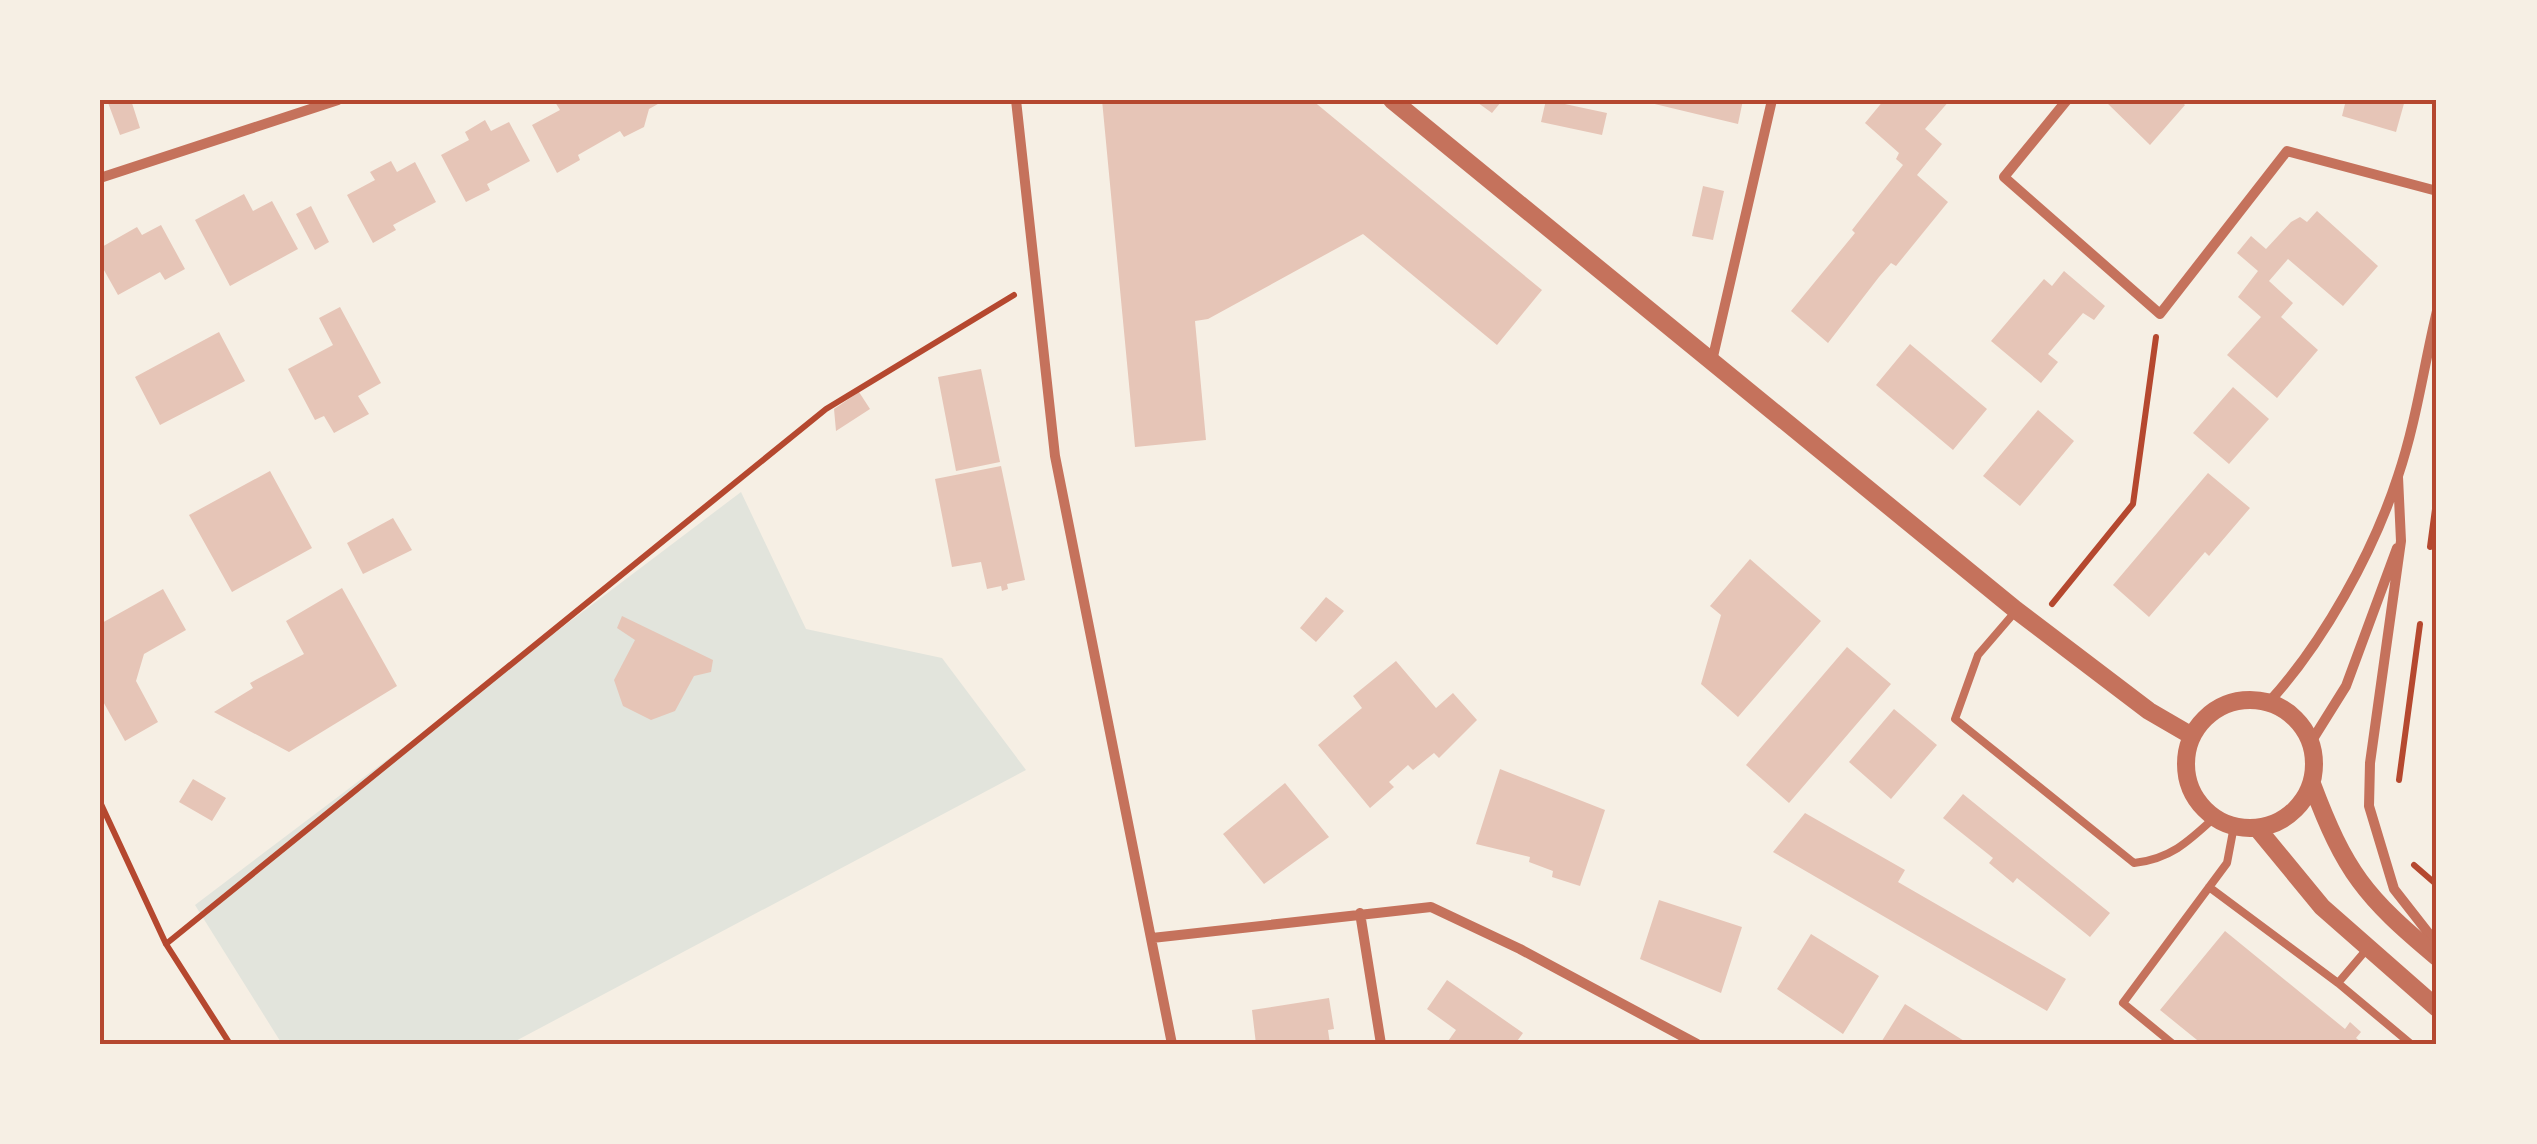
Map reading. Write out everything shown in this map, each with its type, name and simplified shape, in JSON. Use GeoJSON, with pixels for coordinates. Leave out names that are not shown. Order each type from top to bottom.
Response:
{"type":"FeatureCollection","features":[{"type":"Feature","properties":{"kind":"street"},"geometry":{"type":"LineString","coordinates":[[100,178],[338,100]]}},
{"type":"Feature","properties":{"kind":"street"},"geometry":{"type":"LineString","coordinates":[[1016,100],[1055,456],[1172,1044]]}},
{"type":"Feature","properties":{"kind":"street"},"geometry":{"type":"LineString","coordinates":[[1392,100],[2016,610],[2150,711],[2192,736]]}},
{"type":"Feature","properties":{"kind":"street"},"geometry":{"type":"LineString","coordinates":[[1712,361],[1772,100]]}},
{"type":"Feature","properties":{"kind":"street"},"geometry":{"type":"LineString","coordinates":[[2067,100],[2004,177],[2160,314],[2287,151],[2437,191]]}},
{"type":"Feature","properties":{"kind":"street"},"geometry":{"type":"LineString","coordinates":[[2269,702],[2301,666],[2326,623],[2398,477],[2436,318]]}},
{"type":"Feature","properties":{"kind":"street"},"geometry":{"type":"LineString","coordinates":[[2398,477],[2401,541],[2370,764],[2369,806],[2394,889],[2437,944]]}},
{"type":"Feature","properties":{"kind":"street"},"geometry":{"type":"LineString","coordinates":[[2401,541],[2386,568],[2346,686],[2311,742],[2312,784],[2338,852],[2353,875],[2390,918],[2437,957]]}},
{"type":"Feature","properties":{"kind":"street"},"geometry":{"type":"LineString","coordinates":[[2311,742],[2287,710],[2269,702],[2233,702],[2216,709],[2192,736],[2186,772],[2200,806],[2214,818],[2234,826],[2256,828],[2291,814],[2312,784]]}},
{"type":"Feature","properties":{"kind":"street"},"geometry":{"type":"LineString","coordinates":[[2256,828],[2322,907],[2437,1008]]}},
{"type":"Feature","properties":{"kind":"street"},"geometry":{"type":"LineString","coordinates":[[1152,938],[1431,907],[1520,948],[1697,1044]]}},
{"type":"Feature","properties":{"kind":"street"},"geometry":{"type":"LineString","coordinates":[[1360,914],[1381,1044]]}},
{"type":"Feature","properties":{"kind":"lane"},"geometry":{"type":"LineString","coordinates":[[2016,610],[1978,655],[1955,719],[2134,863],[2159,860],[2184,846],[2214,818]]}},
{"type":"Feature","properties":{"kind":"lane"},"geometry":{"type":"LineString","coordinates":[[2173,1044],[2123,1002],[2227,863],[2234,826]]}},
{"type":"Feature","properties":{"kind":"lane"},"geometry":{"type":"LineString","coordinates":[[2209,887],[2338,983],[2411,1044]]}},
{"type":"Feature","properties":{"kind":"lane"},"geometry":{"type":"LineString","coordinates":[[2338,983],[2367,949]]}},
{"type":"Feature","properties":{"kind":"path"},"geometry":{"type":"LineString","coordinates":[[166,944],[826,409],[970,318],[1038,283]]}},
{"type":"Feature","properties":{"kind":"path"},"geometry":{"type":"LineString","coordinates":[[2036,625],[2133,504],[2160,314]]}},
{"type":"Feature","properties":{"kind":"path"},"geometry":{"type":"LineString","coordinates":[[2430,551],[2437,494]]}},
{"type":"Feature","properties":{"kind":"path"},"geometry":{"type":"LineString","coordinates":[[2396,800],[2422,608]]}},
{"type":"Feature","properties":{"kind":"path"},"geometry":{"type":"LineString","coordinates":[[100,802],[166,944],[230,1044]]}},
{"type":"Feature","properties":{"kind":"path"},"geometry":{"type":"LineString","coordinates":[[2410,850],[2415,866],[2437,885]]}},
{"type":"Feature","properties":{"kind":"shaded area"},"geometry":{"type":"Polygon","coordinates":[[[741,492],[806,629],[942,658],[1026,770],[510,1044],[282,1044],[195,905],[741,492]]]}},
{"type":"Feature","properties":{"kind":"building"},"geometry":{"type":"Polygon","coordinates":[[[107,100],[131,100],[140,128],[120,135],[107,100]]]}},
{"type":"Feature","properties":{"kind":"building"},"geometry":{"type":"Polygon","coordinates":[[[665,100],[649,109],[644,127],[624,137],[620,131],[578,155],[580,160],[557,173],[532,125],[560,110],[555,102],[665,100]]]}},
{"type":"Feature","properties":{"kind":"building"},"geometry":{"type":"Polygon","coordinates":[[[1102,100],[1312,100],[1542,290],[1497,345],[1363,234],[1208,319],[1195,321],[1206,440],[1135,447],[1102,100]]]}},
{"type":"Feature","properties":{"kind":"building"},"geometry":{"type":"Polygon","coordinates":[[[1474,100],[1498,100],[1501,102],[1492,113],[1474,100]]]}},
{"type":"Feature","properties":{"kind":"building"},"geometry":{"type":"Polygon","coordinates":[[[1546,100],[1607,113],[1602,135],[1541,122],[1546,100]]]}},
{"type":"Feature","properties":{"kind":"building"},"geometry":{"type":"Polygon","coordinates":[[[1638,100],[1743,100],[1738,124],[1638,100]]]}},
{"type":"Feature","properties":{"kind":"building"},"geometry":{"type":"Polygon","coordinates":[[[1884,100],[1950,100],[1925,129],[1942,144],[1917,175],[1948,202],[1896,266],[1891,263],[1879,277],[1828,343],[1791,311],[1855,233],[1852,230],[1903,165],[1896,159],[1899,153],[1865,123],[1884,100]]]}},
{"type":"Feature","properties":{"kind":"building"},"geometry":{"type":"Polygon","coordinates":[[[2104,100],[2180,100],[2185,105],[2150,145],[2104,100]]]}},
{"type":"Feature","properties":{"kind":"building"},"geometry":{"type":"Polygon","coordinates":[[[2346,100],[2405,100],[2396,132],[2342,116],[2346,100]]]}},
{"type":"Feature","properties":{"kind":"building"},"geometry":{"type":"Polygon","coordinates":[[[485,120],[491,131],[509,122],[530,161],[487,184],[490,190],[466,202],[441,155],[469,140],[465,132],[485,120]]]}},
{"type":"Feature","properties":{"kind":"building"},"geometry":{"type":"Polygon","coordinates":[[[391,161],[397,172],[415,162],[436,202],[393,225],[396,230],[373,243],[347,195],[375,180],[370,172],[391,161]]]}},
{"type":"Feature","properties":{"kind":"building"},"geometry":{"type":"Polygon","coordinates":[[[1703,186],[1724,191],[1713,240],[1692,236],[1703,186]]]}},
{"type":"Feature","properties":{"kind":"building"},"geometry":{"type":"Polygon","coordinates":[[[244,194],[253,211],[272,201],[298,249],[230,286],[195,220],[244,194]]]}},
{"type":"Feature","properties":{"kind":"building"},"geometry":{"type":"Polygon","coordinates":[[[311,206],[329,242],[315,250],[296,214],[311,206]]]}},
{"type":"Feature","properties":{"kind":"building"},"geometry":{"type":"Polygon","coordinates":[[[2317,211],[2378,266],[2343,306],[2288,259],[2269,281],[2293,303],[2281,317],[2318,350],[2277,398],[2227,355],[2261,317],[2238,297],[2258,271],[2237,253],[2251,236],[2266,249],[2291,222],[2300,217],[2307,222],[2317,211]]]}},
{"type":"Feature","properties":{"kind":"building"},"geometry":{"type":"Polygon","coordinates":[[[161,225],[185,269],[165,280],[160,272],[118,295],[100,263],[100,248],[137,227],[142,235],[161,225]]]}},
{"type":"Feature","properties":{"kind":"building"},"geometry":{"type":"Polygon","coordinates":[[[2064,271],[2105,306],[2094,320],[2083,313],[2048,354],[2058,362],[2041,383],[1991,341],[2044,279],[2052,286],[2064,271]]]}},
{"type":"Feature","properties":{"kind":"building"},"geometry":{"type":"Polygon","coordinates":[[[340,307],[381,383],[358,396],[369,414],[334,433],[324,416],[315,420],[288,369],[333,345],[319,318],[340,307]]]}},
{"type":"Feature","properties":{"kind":"building"},"geometry":{"type":"Polygon","coordinates":[[[219,332],[245,381],[160,425],[135,377],[219,332]]]}},
{"type":"Feature","properties":{"kind":"building"},"geometry":{"type":"Polygon","coordinates":[[[1910,344],[1987,409],[1953,450],[1876,385],[1910,344]]]}},
{"type":"Feature","properties":{"kind":"building"},"geometry":{"type":"Polygon","coordinates":[[[981,369],[1000,462],[956,471],[938,377],[981,369]]]}},
{"type":"Feature","properties":{"kind":"building"},"geometry":{"type":"Polygon","coordinates":[[[2233,387],[2269,419],[2229,464],[2193,433],[2233,387]]]}},
{"type":"Feature","properties":{"kind":"building"},"geometry":{"type":"Polygon","coordinates":[[[859,392],[870,409],[836,431],[834,409],[859,392]]]}},
{"type":"Feature","properties":{"kind":"building"},"geometry":{"type":"Polygon","coordinates":[[[2038,410],[2074,441],[2020,506],[1983,476],[2038,410]]]}},
{"type":"Feature","properties":{"kind":"building"},"geometry":{"type":"Polygon","coordinates":[[[1001,466],[1025,580],[1007,584],[1008,589],[1002,591],[1001,586],[987,589],[981,562],[952,567],[935,479],[1001,466]]]}},
{"type":"Feature","properties":{"kind":"building"},"geometry":{"type":"Polygon","coordinates":[[[270,471],[312,548],[232,592],[189,515],[270,471]]]}},
{"type":"Feature","properties":{"kind":"building"},"geometry":{"type":"Polygon","coordinates":[[[2208,473],[2250,508],[2209,556],[2205,552],[2149,617],[2113,585],[2208,473]]]}},
{"type":"Feature","properties":{"kind":"building"},"geometry":{"type":"Polygon","coordinates":[[[393,518],[412,550],[363,574],[347,543],[393,518]]]}},
{"type":"Feature","properties":{"kind":"building"},"geometry":{"type":"Polygon","coordinates":[[[1750,559],[1821,621],[1738,717],[1701,684],[1721,615],[1710,606],[1750,559]]]}},
{"type":"Feature","properties":{"kind":"building"},"geometry":{"type":"Polygon","coordinates":[[[342,588],[397,686],[289,752],[214,712],[253,688],[250,683],[304,654],[286,621],[342,588]]]}},
{"type":"Feature","properties":{"kind":"building"},"geometry":{"type":"Polygon","coordinates":[[[163,589],[186,630],[144,654],[136,681],[158,722],[125,741],[100,696],[100,624],[163,589]]]}},
{"type":"Feature","properties":{"kind":"building"},"geometry":{"type":"Polygon","coordinates":[[[1326,597],[1344,611],[1316,642],[1300,628],[1326,597]]]}},
{"type":"Feature","properties":{"kind":"building"},"geometry":{"type":"Polygon","coordinates":[[[622,616],[713,660],[711,672],[694,676],[675,711],[651,720],[623,706],[614,680],[635,640],[617,628],[622,616]]]}},
{"type":"Feature","properties":{"kind":"building"},"geometry":{"type":"Polygon","coordinates":[[[1847,647],[1891,684],[1789,803],[1746,765],[1847,647]]]}},
{"type":"Feature","properties":{"kind":"building"},"geometry":{"type":"Polygon","coordinates":[[[1396,661],[1436,708],[1453,693],[1477,720],[1439,758],[1434,753],[1413,770],[1408,765],[1389,782],[1394,787],[1370,808],[1318,745],[1362,708],[1353,696],[1396,661]]]}},
{"type":"Feature","properties":{"kind":"building"},"geometry":{"type":"Polygon","coordinates":[[[1894,709],[1937,745],[1891,799],[1849,762],[1894,709]]]}},
{"type":"Feature","properties":{"kind":"building"},"geometry":{"type":"Polygon","coordinates":[[[1500,769],[1605,810],[1580,886],[1552,877],[1553,871],[1529,862],[1530,857],[1476,844],[1500,769]]]}},
{"type":"Feature","properties":{"kind":"building"},"geometry":{"type":"Polygon","coordinates":[[[193,779],[226,798],[212,821],[179,802],[193,779]]]}},
{"type":"Feature","properties":{"kind":"building"},"geometry":{"type":"Polygon","coordinates":[[[1285,783],[1329,837],[1264,884],[1223,834],[1285,783]]]}},
{"type":"Feature","properties":{"kind":"building"},"geometry":{"type":"Polygon","coordinates":[[[1963,794],[2110,913],[2090,937],[2017,878],[2013,883],[1989,863],[1993,858],[1943,818],[1963,794]]]}},
{"type":"Feature","properties":{"kind":"building"},"geometry":{"type":"Polygon","coordinates":[[[1805,813],[1905,870],[1898,882],[2066,979],[2047,1011],[1773,852],[1805,813]]]}},
{"type":"Feature","properties":{"kind":"building"},"geometry":{"type":"Polygon","coordinates":[[[1659,900],[1742,927],[1721,993],[1640,959],[1659,900]]]}},
{"type":"Feature","properties":{"kind":"building"},"geometry":{"type":"Polygon","coordinates":[[[2225,931],[2345,1029],[2350,1022],[2361,1032],[2356,1038],[2364,1044],[2202,1044],[2160,1010],[2225,931]]]}},
{"type":"Feature","properties":{"kind":"building"},"geometry":{"type":"Polygon","coordinates":[[[1811,934],[1879,976],[1843,1034],[1777,989],[1811,934]]]}},
{"type":"Feature","properties":{"kind":"building"},"geometry":{"type":"Polygon","coordinates":[[[1447,980],[1523,1033],[1515,1044],[1446,1044],[1456,1030],[1427,1009],[1447,980]]]}},
{"type":"Feature","properties":{"kind":"building"},"geometry":{"type":"Polygon","coordinates":[[[1329,998],[1334,1029],[1328,1030],[1330,1044],[1256,1044],[1252,1010],[1329,998]]]}},
{"type":"Feature","properties":{"kind":"building"},"geometry":{"type":"Polygon","coordinates":[[[1905,1004],[1969,1044],[1880,1044],[1905,1004]]]}}]}
